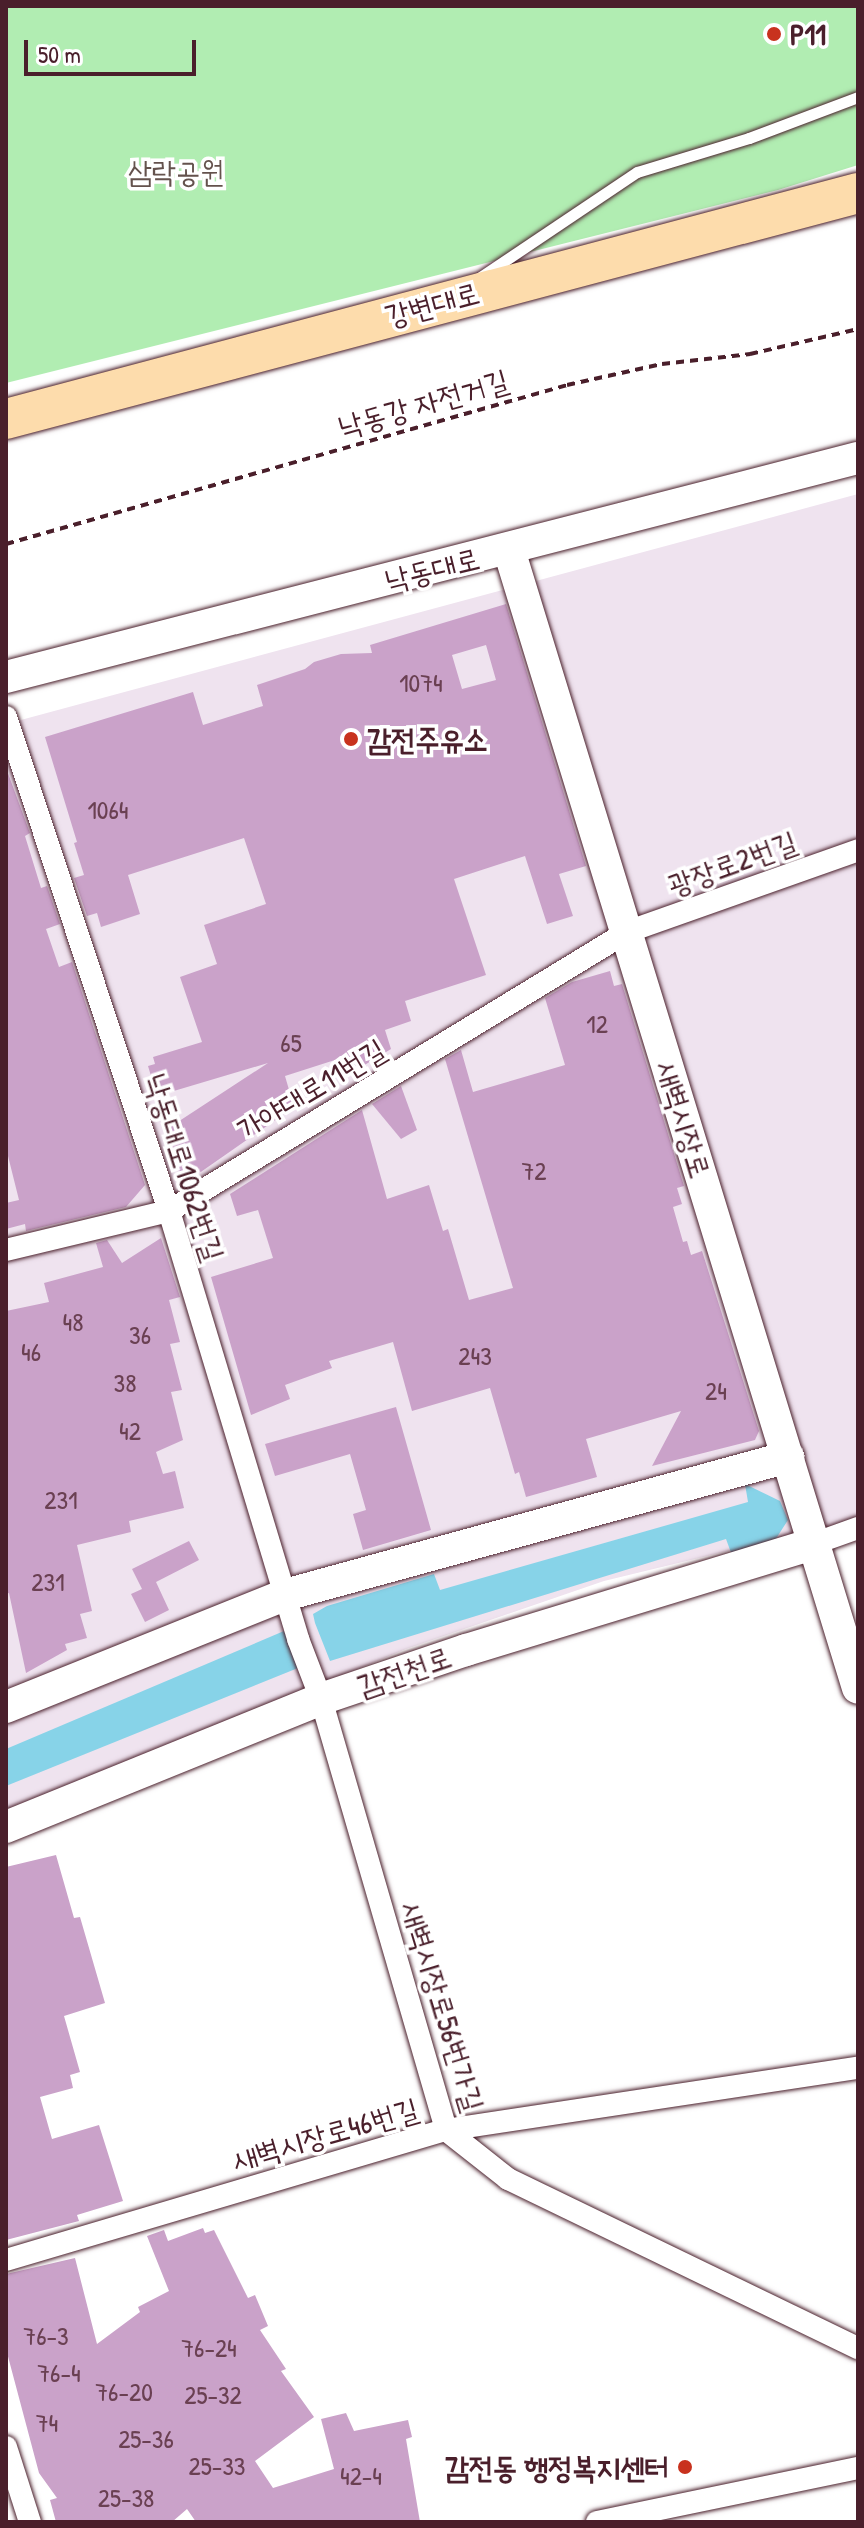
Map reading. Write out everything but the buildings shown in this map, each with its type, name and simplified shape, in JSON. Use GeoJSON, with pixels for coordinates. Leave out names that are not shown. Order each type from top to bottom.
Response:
{"type":"FeatureCollection","features":[{"type":"Feature","properties":{"kind":"highway","name":"강변대로"},"geometry":{"type":"LineString","coordinates":[[6,419],[858,193]]}},
{"type":"Feature","properties":{"kind":"highway","name":"강변대로"},"geometry":{"type":"LineString","coordinates":[[6,440],[427,333],[858,218]]}},
{"type":"Feature","properties":{"kind":"street","name":"낙동대로"},"geometry":{"type":"LineString","coordinates":[[6,677],[858,458]]}},
{"type":"Feature","properties":{"kind":"street","name":"새벽시장로"},"geometry":{"type":"LineString","coordinates":[[509,550],[858,1688]]}},
{"type":"Feature","properties":{"kind":"street","name":"낙동대로1062번길"},"geometry":{"type":"LineString","coordinates":[[6,717],[169,1211],[298,1639]]}},
{"type":"Feature","properties":{"kind":"street","name":"광장로2번길"},"geometry":{"type":"LineString","coordinates":[[627,932],[858,850]]}},
{"type":"Feature","properties":{"kind":"street","name":"가야대로11번길"},"geometry":{"type":"LineString","coordinates":[[6,1250],[169,1211],[627,932]]}},
{"type":"Feature","properties":{"kind":"street"},"geometry":{"type":"LineString","coordinates":[[6,1707],[285,1595],[788,1457]]}},
{"type":"Feature","properties":{"kind":"street"},"geometry":{"type":"LineString","coordinates":[[813,1544],[858,1528]]}},
{"type":"Feature","properties":{"kind":"street","name":"감전천로"},"geometry":{"type":"LineString","coordinates":[[6,1827],[321,1699],[466,1650],[813,1544]]}},
{"type":"Feature","properties":{"kind":"street","name":"새벽시장로56번가길"},"geometry":{"type":"LineString","coordinates":[[298,1639],[321,1699],[446,2130],[508,2179],[858,2348]]}},
{"type":"Feature","properties":{"kind":"street","name":"새벽시장로46번길"},"geometry":{"type":"LineString","coordinates":[[6,2260],[446,2130],[858,2068]]}},
{"type":"Feature","properties":{"kind":"street"},"geometry":{"type":"LineString","coordinates":[[6,2447],[30,2522]]}},
{"type":"Feature","properties":{"kind":"street"},"geometry":{"type":"LineString","coordinates":[[597,2522],[858,2468]]}},
{"type":"Feature","properties":{"kind":"lane"},"geometry":{"type":"LineString","coordinates":[[446,300],[637,172],[749,138],[858,97]]}},
{"type":"Feature","properties":{"kind":"path","name":"낙동강 자전거길"},"geometry":{"type":"LineString","coordinates":[[6,544],[567,385],[662,364],[750,354],[858,329]]}},
{"type":"Feature","properties":{"kind":"shaded area"},"geometry":{"type":"Polygon","coordinates":[[[858,494],[858,1516],[831,1526],[604,1581],[406,1649],[6,1814],[6,724],[858,494]]]}},
{"type":"Feature","properties":{"kind":"green space","name":"삼락공원"},"geometry":{"type":"Polygon","coordinates":[[[6,6],[858,6],[858,165],[778,190],[6,383],[6,6]]]}},
{"type":"Feature","properties":{"kind":"water"},"geometry":{"type":"Polygon","coordinates":[[[745,1484],[780,1501],[788,1520],[770,1548],[733,1558],[726,1539],[330,1661],[315,1623],[313,1614],[327,1606],[434,1574],[440,1590],[748,1502],[745,1484]]]}},
{"type":"Feature","properties":{"kind":"water"},"geometry":{"type":"Polygon","coordinates":[[[284,1631],[298,1668],[6,1786],[6,1749],[284,1631]]]}},
{"type":"Feature","properties":{"kind":"place","name":"P11"},"geometry":{"type":"Point","coordinates":[774,34]}},
{"type":"Feature","properties":{"kind":"place","name":"감전주유소"},"geometry":{"type":"Point","coordinates":[351,739]}},
{"type":"Feature","properties":{"kind":"place","name":"감전동 행정복지센터"},"geometry":{"type":"Point","coordinates":[685,2467]}}]}
